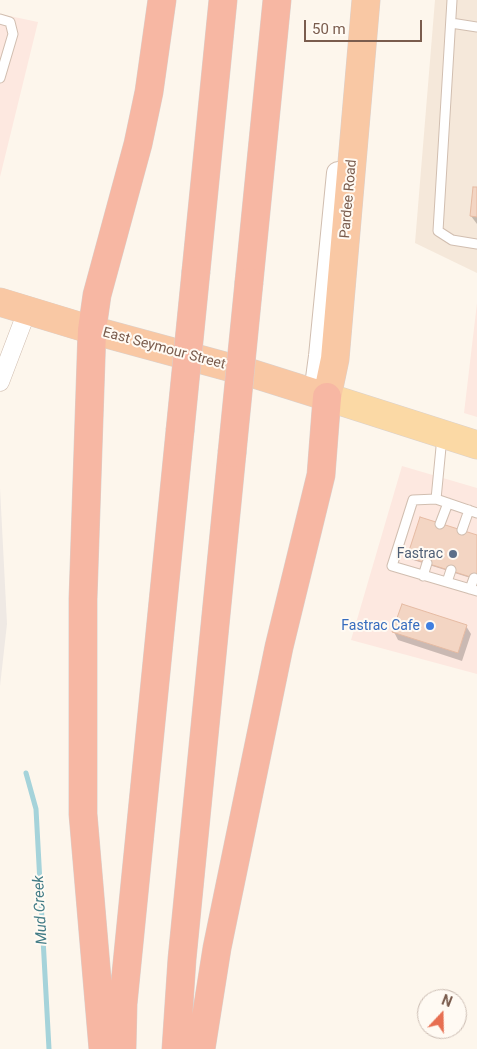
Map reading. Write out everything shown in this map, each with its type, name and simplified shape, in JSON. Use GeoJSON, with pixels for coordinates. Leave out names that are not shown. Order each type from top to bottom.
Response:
{"type":"FeatureCollection","features":[{"type":"Feature","properties":{"kind":"highway"},"geometry":{"type":"LineString","coordinates":[[103,1049],[83,814],[83,599],[92,330],[97,294],[138,144],[149,92],[162,0]]}},
{"type":"Feature","properties":{"kind":"highway"},"geometry":{"type":"LineString","coordinates":[[122,1049],[124,994],[223,0]]}},
{"type":"Feature","properties":{"kind":"highway"},"geometry":{"type":"LineString","coordinates":[[176,1049],[182,959],[277,0]]}},
{"type":"Feature","properties":{"kind":"highway","name":"Pardee Road"},"geometry":{"type":"LineString","coordinates":[[321,395],[335,359],[366,0]]}},
{"type":"Feature","properties":{"kind":"highway","name":"East Seymour Street"},"geometry":{"type":"LineString","coordinates":[[0,302],[321,395]]}},
{"type":"Feature","properties":{"kind":"highway"},"geometry":{"type":"LineString","coordinates":[[200,1049],[217,948],[279,647],[321,475],[321,395]]}},
{"type":"Feature","properties":{"kind":"main road"},"geometry":{"type":"LineString","coordinates":[[321,395],[477,446]]}},
{"type":"Feature","properties":{"kind":"street","name":"Pardee Road"},"geometry":{"type":"LineString","coordinates":[[321,395],[320,356],[354,0]]}},
{"type":"Feature","properties":{"kind":"street"},"geometry":{"type":"LineString","coordinates":[[0,382],[27,311]]}},
{"type":"Feature","properties":{"kind":"lane"},"geometry":{"type":"LineString","coordinates":[[452,0],[438,231],[452,240],[477,244]]}},
{"type":"Feature","properties":{"kind":"lane"},"geometry":{"type":"LineString","coordinates":[[0,19],[10,22],[13,34],[0,78]]}},
{"type":"Feature","properties":{"kind":"lane"},"geometry":{"type":"LineString","coordinates":[[451,23],[477,27]]}},
{"type":"Feature","properties":{"kind":"lane"},"geometry":{"type":"LineString","coordinates":[[436,499],[442,434]]}},
{"type":"Feature","properties":{"kind":"lane"},"geometry":{"type":"LineString","coordinates":[[462,530],[473,511],[436,499],[413,500],[392,566],[473,590],[474,578]]}},
{"type":"Feature","properties":{"kind":"lane"},"geometry":{"type":"LineString","coordinates":[[440,524],[448,503]]}},
{"type":"Feature","properties":{"kind":"lane"},"geometry":{"type":"LineString","coordinates":[[423,576],[427,563]]}},
{"type":"Feature","properties":{"kind":"lane"},"geometry":{"type":"LineString","coordinates":[[447,582],[451,570]]}},
{"type":"Feature","properties":{"kind":"shaded area"},"geometry":{"type":"Polygon","coordinates":[[[435,0],[477,0],[477,273],[415,243],[435,0]]]}},
{"type":"Feature","properties":{"kind":"shaded area"},"geometry":{"type":"Polygon","coordinates":[[[0,14],[38,22],[0,177],[0,14]]]}},
{"type":"Feature","properties":{"kind":"shaded area"},"geometry":{"type":"Polygon","coordinates":[[[477,303],[477,417],[464,413],[477,303]]]}},
{"type":"Feature","properties":{"kind":"shaded area"},"geometry":{"type":"Polygon","coordinates":[[[402,466],[477,488],[477,674],[351,640],[402,466]]]}},
{"type":"Feature","properties":{"kind":"shaded area"},"geometry":{"type":"Polygon","coordinates":[[[0,488],[7,624],[0,686],[0,488]]]}},
{"type":"Feature","properties":{"kind":"building"},"geometry":{"type":"Polygon","coordinates":[[[473,187],[477,187],[477,217],[470,216],[473,187]]]}},
{"type":"Feature","properties":{"kind":"building"},"geometry":{"type":"Polygon","coordinates":[[[420,517],[477,535],[477,579],[407,557],[420,517]]]}},
{"type":"Feature","properties":{"kind":"building"},"geometry":{"type":"Polygon","coordinates":[[[402,604],[467,625],[458,653],[392,632],[402,604]]]}},
{"type":"Feature","properties":{"kind":"waterway","name":"Mud Creek"},"geometry":{"type":"LineString","coordinates":[[26,773],[36,809],[49,1049]]}},
{"type":"Feature","properties":{"kind":"place","name":"Fastrac"},"geometry":{"type":"Point","coordinates":[453,554]}},
{"type":"Feature","properties":{"kind":"place","name":"Fastrac Cafe"},"geometry":{"type":"Point","coordinates":[430,626]}}]}
